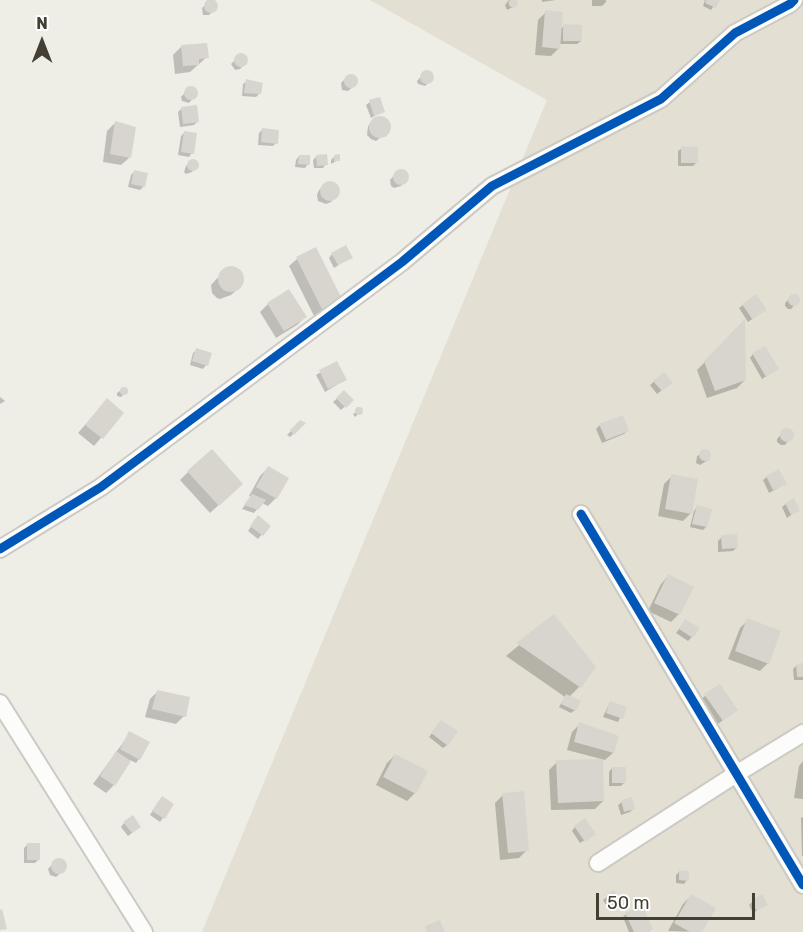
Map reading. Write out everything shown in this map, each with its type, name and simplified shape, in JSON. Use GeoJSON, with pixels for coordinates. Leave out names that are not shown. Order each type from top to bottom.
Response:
{"type":"FeatureCollection","features":[{"type":"Feature","properties":{"kind":"street"},"geometry":{"type":"LineString","coordinates":[[0,549],[100,487],[402,262],[492,186],[661,99],[735,33],[794,0]]}},
{"type":"Feature","properties":{"kind":"street"},"geometry":{"type":"LineString","coordinates":[[580,514],[803,885]]}},
{"type":"Feature","properties":{"kind":"street"},"geometry":{"type":"LineString","coordinates":[[0,703],[144,932]]}},
{"type":"Feature","properties":{"kind":"street"},"geometry":{"type":"LineString","coordinates":[[598,863],[803,733]]}},
{"type":"Feature","properties":{"kind":"shaded area"},"geometry":{"type":"Polygon","coordinates":[[[370,0],[803,0],[803,932],[202,932],[547,100],[370,0]]]}},
{"type":"Feature","properties":{"kind":"building"},"geometry":{"type":"Polygon","coordinates":[[[513,-2],[518,3],[513,8],[508,3],[513,-2]]]}},
{"type":"Feature","properties":{"kind":"building"},"geometry":{"type":"Polygon","coordinates":[[[211,-1],[216,1],[218,6],[216,11],[211,13],[206,11],[204,6],[206,1],[211,-1]]]}},
{"type":"Feature","properties":{"kind":"building"},"geometry":{"type":"Polygon","coordinates":[[[706,0],[720,0],[716,8],[705,3],[706,0]]]}},
{"type":"Feature","properties":{"kind":"building"},"geometry":{"type":"Polygon","coordinates":[[[545,10],[563,12],[560,49],[542,47],[545,10]]]}},
{"type":"Feature","properties":{"kind":"building"},"geometry":{"type":"Polygon","coordinates":[[[563,24],[582,25],[582,41],[563,41],[563,24]]]}},
{"type":"Feature","properties":{"kind":"building"},"geometry":{"type":"Polygon","coordinates":[[[207,43],[209,58],[199,59],[199,65],[183,66],[181,45],[207,43]]]}},
{"type":"Feature","properties":{"kind":"building"},"geometry":{"type":"Polygon","coordinates":[[[238,53],[244,53],[248,60],[244,67],[238,67],[234,63],[234,57],[238,53]]]}},
{"type":"Feature","properties":{"kind":"building"},"geometry":{"type":"Polygon","coordinates":[[[424,70],[430,70],[434,77],[430,84],[424,84],[420,80],[420,74],[424,70]]]}},
{"type":"Feature","properties":{"kind":"building"},"geometry":{"type":"Polygon","coordinates":[[[348,74],[354,74],[358,81],[354,88],[348,88],[344,84],[344,78],[348,74]]]}},
{"type":"Feature","properties":{"kind":"building"},"geometry":{"type":"Polygon","coordinates":[[[246,79],[263,83],[261,94],[244,93],[246,79]]]}},
{"type":"Feature","properties":{"kind":"building"},"geometry":{"type":"Polygon","coordinates":[[[188,86],[194,86],[198,93],[194,100],[188,100],[184,96],[184,90],[188,86]]]}},
{"type":"Feature","properties":{"kind":"building"},"geometry":{"type":"Polygon","coordinates":[[[380,97],[385,112],[374,116],[369,100],[380,97]]]}},
{"type":"Feature","properties":{"kind":"building"},"geometry":{"type":"Polygon","coordinates":[[[197,105],[199,122],[183,124],[181,107],[197,105]]]}},
{"type":"Feature","properties":{"kind":"building"},"geometry":{"type":"Polygon","coordinates":[[[380,116],[388,119],[391,127],[388,135],[380,138],[372,135],[369,127],[372,119],[380,116]]]}},
{"type":"Feature","properties":{"kind":"building"},"geometry":{"type":"Polygon","coordinates":[[[115,121],[136,127],[131,158],[110,154],[115,121]]]}},
{"type":"Feature","properties":{"kind":"building"},"geometry":{"type":"Polygon","coordinates":[[[262,128],[279,130],[278,144],[261,142],[262,128]]]}},
{"type":"Feature","properties":{"kind":"building"},"geometry":{"type":"Polygon","coordinates":[[[184,131],[197,133],[194,154],[181,152],[184,131]]]}},
{"type":"Feature","properties":{"kind":"building"},"geometry":{"type":"Polygon","coordinates":[[[681,146],[698,147],[698,163],[681,163],[681,146]]]}},
{"type":"Feature","properties":{"kind":"building"},"geometry":{"type":"Polygon","coordinates":[[[327,154],[328,165],[317,166],[316,155],[327,154]]]}},
{"type":"Feature","properties":{"kind":"building"},"geometry":{"type":"Polygon","coordinates":[[[340,154],[340,161],[334,161],[334,155],[340,154]]]}},
{"type":"Feature","properties":{"kind":"building"},"geometry":{"type":"Polygon","coordinates":[[[299,155],[310,155],[310,165],[298,164],[299,155]]]}},
{"type":"Feature","properties":{"kind":"building"},"geometry":{"type":"Polygon","coordinates":[[[193,159],[199,165],[193,171],[187,165],[193,159]]]}},
{"type":"Feature","properties":{"kind":"building"},"geometry":{"type":"Polygon","coordinates":[[[398,169],[404,169],[409,177],[407,183],[398,185],[393,180],[393,174],[398,169]]]}},
{"type":"Feature","properties":{"kind":"building"},"geometry":{"type":"Polygon","coordinates":[[[134,170],[148,173],[145,187],[131,184],[134,170]]]}},
{"type":"Feature","properties":{"kind":"building"},"geometry":{"type":"Polygon","coordinates":[[[330,181],[337,184],[340,191],[337,198],[330,201],[323,198],[320,191],[323,184],[330,181]]]}},
{"type":"Feature","properties":{"kind":"building"},"geometry":{"type":"Polygon","coordinates":[[[346,245],[353,258],[338,265],[331,253],[346,245]]]}},
{"type":"Feature","properties":{"kind":"building"},"geometry":{"type":"Polygon","coordinates":[[[316,247],[342,299],[322,309],[296,257],[316,247]]]}},
{"type":"Feature","properties":{"kind":"building"},"geometry":{"type":"Polygon","coordinates":[[[231,266],[240,270],[244,279],[240,288],[231,292],[222,288],[218,279],[222,270],[231,266]]]}},
{"type":"Feature","properties":{"kind":"building"},"geometry":{"type":"Polygon","coordinates":[[[289,289],[307,317],[284,331],[267,303],[289,289]]]}},
{"type":"Feature","properties":{"kind":"building"},"geometry":{"type":"Polygon","coordinates":[[[756,294],[767,310],[752,319],[742,304],[756,294]]]}},
{"type":"Feature","properties":{"kind":"building"},"geometry":{"type":"Polygon","coordinates":[[[796,294],[800,300],[796,306],[792,306],[788,298],[796,294]]]}},
{"type":"Feature","properties":{"kind":"building"},"geometry":{"type":"Polygon","coordinates":[[[745,319],[746,380],[715,391],[704,361],[745,319]]]}},
{"type":"Feature","properties":{"kind":"building"},"geometry":{"type":"Polygon","coordinates":[[[765,346],[779,369],[766,377],[752,353],[765,346]]]}},
{"type":"Feature","properties":{"kind":"building"},"geometry":{"type":"Polygon","coordinates":[[[196,348],[212,353],[208,366],[192,361],[196,348]]]}},
{"type":"Feature","properties":{"kind":"building"},"geometry":{"type":"Polygon","coordinates":[[[337,361],[347,380],[328,389],[319,370],[337,361]]]}},
{"type":"Feature","properties":{"kind":"building"},"geometry":{"type":"Polygon","coordinates":[[[664,372],[673,383],[662,391],[653,381],[664,372]]]}},
{"type":"Feature","properties":{"kind":"building"},"geometry":{"type":"Polygon","coordinates":[[[124,387],[128,391],[124,395],[120,391],[124,387]]]}},
{"type":"Feature","properties":{"kind":"building"},"geometry":{"type":"Polygon","coordinates":[[[344,390],[354,400],[346,408],[336,398],[344,390]]]}},
{"type":"Feature","properties":{"kind":"building"},"geometry":{"type":"Polygon","coordinates":[[[107,398],[124,413],[103,439],[85,425],[107,398]]]}},
{"type":"Feature","properties":{"kind":"building"},"geometry":{"type":"Polygon","coordinates":[[[359,407],[363,411],[359,415],[355,411],[359,407]]]}},
{"type":"Feature","properties":{"kind":"building"},"geometry":{"type":"Polygon","coordinates":[[[623,415],[629,431],[606,440],[599,424],[623,415]]]}},
{"type":"Feature","properties":{"kind":"building"},"geometry":{"type":"Polygon","coordinates":[[[300,420],[306,423],[294,435],[290,430],[300,420]]]}},
{"type":"Feature","properties":{"kind":"building"},"geometry":{"type":"Polygon","coordinates":[[[787,428],[792,430],[794,435],[792,440],[787,442],[782,440],[780,435],[782,430],[787,428]]]}},
{"type":"Feature","properties":{"kind":"building"},"geometry":{"type":"Polygon","coordinates":[[[212,449],[243,484],[219,506],[187,471],[212,449]]]}},
{"type":"Feature","properties":{"kind":"building"},"geometry":{"type":"Polygon","coordinates":[[[707,449],[710,450],[710,460],[703,461],[700,460],[699,453],[700,450],[707,449]]]}},
{"type":"Feature","properties":{"kind":"building"},"geometry":{"type":"Polygon","coordinates":[[[268,466],[289,478],[277,499],[256,487],[268,466]]]}},
{"type":"Feature","properties":{"kind":"building"},"geometry":{"type":"Polygon","coordinates":[[[779,469],[787,484],[773,490],[766,476],[779,469]]]}},
{"type":"Feature","properties":{"kind":"building"},"geometry":{"type":"Polygon","coordinates":[[[671,474],[698,479],[692,514],[665,509],[671,474]]]}},
{"type":"Feature","properties":{"kind":"building"},"geometry":{"type":"Polygon","coordinates":[[[252,494],[266,500],[258,510],[244,505],[252,494]]]}},
{"type":"Feature","properties":{"kind":"building"},"geometry":{"type":"Polygon","coordinates":[[[794,498],[800,511],[791,515],[785,503],[794,498]]]}},
{"type":"Feature","properties":{"kind":"building"},"geometry":{"type":"Polygon","coordinates":[[[697,505],[712,509],[707,527],[692,524],[697,505]]]}},
{"type":"Feature","properties":{"kind":"building"},"geometry":{"type":"Polygon","coordinates":[[[258,515],[271,526],[263,536],[250,526],[258,515]]]}},
{"type":"Feature","properties":{"kind":"building"},"geometry":{"type":"Polygon","coordinates":[[[737,534],[738,548],[722,549],[721,535],[737,534]]]}},
{"type":"Feature","properties":{"kind":"building"},"geometry":{"type":"Polygon","coordinates":[[[668,574],[694,587],[680,615],[654,603],[668,574]]]}},
{"type":"Feature","properties":{"kind":"building"},"geometry":{"type":"Polygon","coordinates":[[[554,614],[596,667],[581,688],[516,643],[554,614]]]}},
{"type":"Feature","properties":{"kind":"building"},"geometry":{"type":"Polygon","coordinates":[[[747,618],[781,631],[769,664],[735,651],[747,618]]]}},
{"type":"Feature","properties":{"kind":"building"},"geometry":{"type":"Polygon","coordinates":[[[685,619],[700,628],[693,638],[679,629],[685,619]]]}},
{"type":"Feature","properties":{"kind":"building"},"geometry":{"type":"Polygon","coordinates":[[[803,663],[803,677],[797,677],[796,664],[803,663]]]}},
{"type":"Feature","properties":{"kind":"building"},"geometry":{"type":"Polygon","coordinates":[[[720,684],[738,710],[723,721],[704,694],[720,684]]]}},
{"type":"Feature","properties":{"kind":"building"},"geometry":{"type":"Polygon","coordinates":[[[157,690],[190,697],[186,717],[152,709],[157,690]]]}},
{"type":"Feature","properties":{"kind":"building"},"geometry":{"type":"Polygon","coordinates":[[[566,694],[581,701],[576,711],[561,704],[566,694]]]}},
{"type":"Feature","properties":{"kind":"building"},"geometry":{"type":"Polygon","coordinates":[[[610,701],[627,707],[623,719],[606,713],[610,701]]]}},
{"type":"Feature","properties":{"kind":"building"},"geometry":{"type":"Polygon","coordinates":[[[441,720],[458,731],[448,746],[431,733],[441,720]]]}},
{"type":"Feature","properties":{"kind":"building"},"geometry":{"type":"Polygon","coordinates":[[[579,722],[619,736],[614,753],[574,742],[579,722]]]}},
{"type":"Feature","properties":{"kind":"building"},"geometry":{"type":"Polygon","coordinates":[[[129,731],[150,742],[140,760],[120,749],[129,731]]]}},
{"type":"Feature","properties":{"kind":"building"},"geometry":{"type":"Polygon","coordinates":[[[116,751],[131,761],[115,786],[100,776],[116,751]]]}},
{"type":"Feature","properties":{"kind":"building"},"geometry":{"type":"Polygon","coordinates":[[[395,754],[428,771],[416,794],[383,777],[395,754]]]}},
{"type":"Feature","properties":{"kind":"building"},"geometry":{"type":"Polygon","coordinates":[[[603,759],[604,801],[558,803],[556,760],[603,759]]]}},
{"type":"Feature","properties":{"kind":"building"},"geometry":{"type":"Polygon","coordinates":[[[612,767],[626,767],[626,783],[612,783],[612,767]]]}},
{"type":"Feature","properties":{"kind":"building"},"geometry":{"type":"Polygon","coordinates":[[[524,791],[529,851],[508,853],[502,793],[524,791]]]}},
{"type":"Feature","properties":{"kind":"building"},"geometry":{"type":"Polygon","coordinates":[[[162,796],[174,804],[165,819],[152,811],[162,796]]]}},
{"type":"Feature","properties":{"kind":"building"},"geometry":{"type":"Polygon","coordinates":[[[632,797],[635,809],[624,812],[621,800],[632,797]]]}},
{"type":"Feature","properties":{"kind":"building"},"geometry":{"type":"Polygon","coordinates":[[[133,815],[141,827],[132,833],[123,822],[133,815]]]}},
{"type":"Feature","properties":{"kind":"building"},"geometry":{"type":"Polygon","coordinates":[[[585,818],[596,834],[585,842],[574,826],[585,818]]]}},
{"type":"Feature","properties":{"kind":"building"},"geometry":{"type":"Polygon","coordinates":[[[27,843],[40,843],[40,860],[27,860],[27,843]]]}},
{"type":"Feature","properties":{"kind":"building"},"geometry":{"type":"Polygon","coordinates":[[[59,858],[65,860],[67,866],[65,872],[59,874],[53,872],[51,866],[53,860],[59,858]]]}},
{"type":"Feature","properties":{"kind":"building"},"geometry":{"type":"Polygon","coordinates":[[[679,870],[689,871],[689,881],[679,880],[679,870]]]}},
{"type":"Feature","properties":{"kind":"building"},"geometry":{"type":"Polygon","coordinates":[[[614,890],[620,900],[611,905],[606,895],[614,890]]]}},
{"type":"Feature","properties":{"kind":"building"},"geometry":{"type":"Polygon","coordinates":[[[691,894],[716,908],[702,932],[690,932],[674,923],[691,894]]]}},
{"type":"Feature","properties":{"kind":"building"},"geometry":{"type":"Polygon","coordinates":[[[762,894],[768,905],[757,911],[751,901],[762,894]]]}},
{"type":"Feature","properties":{"kind":"building"},"geometry":{"type":"Polygon","coordinates":[[[642,905],[653,929],[647,932],[634,932],[625,913],[642,905]]]}},
{"type":"Feature","properties":{"kind":"building"},"geometry":{"type":"Polygon","coordinates":[[[2,909],[7,929],[0,930],[0,910],[2,909]]]}},
{"type":"Feature","properties":{"kind":"building"},"geometry":{"type":"Polygon","coordinates":[[[440,920],[445,932],[427,932],[425,926],[440,920]]]}},
{"type":"Feature","properties":{"kind":"cycle path"},"geometry":{"type":"LineString","coordinates":[[0,549],[101,487],[402,262],[492,186],[661,99],[735,33],[794,0]]}},
{"type":"Feature","properties":{"kind":"cycle path"},"geometry":{"type":"LineString","coordinates":[[581,514],[803,885]]}}]}
